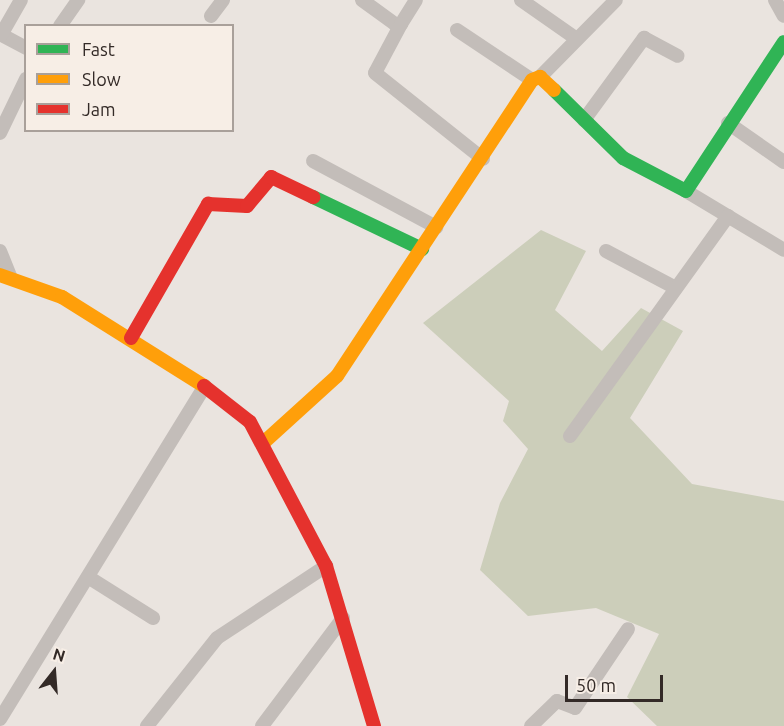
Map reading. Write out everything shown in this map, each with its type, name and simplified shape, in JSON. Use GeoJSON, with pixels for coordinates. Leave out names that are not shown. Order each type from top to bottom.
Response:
{"type":"FeatureCollection","features":[{"type":"Feature","properties":{"kind":"street"},"geometry":{"type":"LineString","coordinates":[[21,0],[1,35],[24,47]]}},
{"type":"Feature","properties":{"kind":"street"},"geometry":{"type":"LineString","coordinates":[[61,24],[78,0]]}},
{"type":"Feature","properties":{"kind":"street"},"geometry":{"type":"LineString","coordinates":[[211,16],[223,0]]}},
{"type":"Feature","properties":{"kind":"street"},"geometry":{"type":"LineString","coordinates":[[362,0],[389,22],[401,24]]}},
{"type":"Feature","properties":{"kind":"street"},"geometry":{"type":"LineString","coordinates":[[416,0],[375,73],[483,159]]}},
{"type":"Feature","properties":{"kind":"street"},"geometry":{"type":"LineString","coordinates":[[521,0],[578,39]]}},
{"type":"Feature","properties":{"kind":"street"},"geometry":{"type":"LineString","coordinates":[[262,444],[337,376],[536,79],[616,0]]}},
{"type":"Feature","properties":{"kind":"street"},"geometry":{"type":"LineString","coordinates":[[772,1],[784,16]]}},
{"type":"Feature","properties":{"kind":"street"},"geometry":{"type":"LineString","coordinates":[[457,30],[536,79],[585,120],[623,158],[686,191],[784,250]]}},
{"type":"Feature","properties":{"kind":"street"},"geometry":{"type":"LineString","coordinates":[[585,120],[644,38],[678,56]]}},
{"type":"Feature","properties":{"kind":"street"},"geometry":{"type":"LineString","coordinates":[[686,191],[728,123],[784,42]]}},
{"type":"Feature","properties":{"kind":"street"},"geometry":{"type":"LineString","coordinates":[[0,133],[24,83]]}},
{"type":"Feature","properties":{"kind":"street"},"geometry":{"type":"LineString","coordinates":[[728,123],[784,162]]}},
{"type":"Feature","properties":{"kind":"street"},"geometry":{"type":"LineString","coordinates":[[313,161],[436,227]]}},
{"type":"Feature","properties":{"kind":"street"},"geometry":{"type":"LineString","coordinates":[[131,338],[208,204],[247,206],[272,177],[422,249]]}},
{"type":"Feature","properties":{"kind":"street"},"geometry":{"type":"LineString","coordinates":[[570,436],[728,216]]}},
{"type":"Feature","properties":{"kind":"street"},"geometry":{"type":"LineString","coordinates":[[0,251],[5,276],[62,297],[131,338],[205,386],[250,422],[326,566],[374,726]]}},
{"type":"Feature","properties":{"kind":"street"},"geometry":{"type":"LineString","coordinates":[[606,251],[676,288]]}},
{"type":"Feature","properties":{"kind":"street"},"geometry":{"type":"LineString","coordinates":[[0,719],[205,386]]}},
{"type":"Feature","properties":{"kind":"street"},"geometry":{"type":"LineString","coordinates":[[147,726],[217,638],[326,566]]}},
{"type":"Feature","properties":{"kind":"street"},"geometry":{"type":"LineString","coordinates":[[88,577],[153,618]]}},
{"type":"Feature","properties":{"kind":"street"},"geometry":{"type":"LineString","coordinates":[[262,726],[343,618]]}},
{"type":"Feature","properties":{"kind":"street"},"geometry":{"type":"LineString","coordinates":[[531,726],[557,701],[575,708],[628,629]]}},
{"type":"Feature","properties":{"kind":"green space"},"geometry":{"type":"Polygon","coordinates":[[[541,230],[586,251],[555,310],[602,351],[641,308],[683,331],[630,418],[692,484],[784,501],[784,726],[657,726],[627,697],[659,634],[596,608],[528,616],[480,570],[500,503],[528,449],[503,421],[509,401],[423,323],[541,230]]]}},
{"type":"Feature","properties":{"kind":"traffic: fast"},"geometry":{"type":"LineString","coordinates":[[554,90],[623,158],[686,191],[784,42]]}},
{"type":"Feature","properties":{"kind":"traffic: fast"},"geometry":{"type":"LineString","coordinates":[[313,197],[422,249]]}},
{"type":"Feature","properties":{"kind":"traffic: slow"},"geometry":{"type":"LineString","coordinates":[[262,444],[337,376],[532,80],[540,77],[554,90]]}},
{"type":"Feature","properties":{"kind":"traffic: slow"},"geometry":{"type":"LineString","coordinates":[[0,275],[62,297],[204,386]]}},
{"type":"Feature","properties":{"kind":"traffic: jam"},"geometry":{"type":"LineString","coordinates":[[131,338],[208,204],[247,206],[271,177],[313,197]]}},
{"type":"Feature","properties":{"kind":"traffic: jam"},"geometry":{"type":"LineString","coordinates":[[204,386],[250,422],[326,566],[374,726]]}}]}
